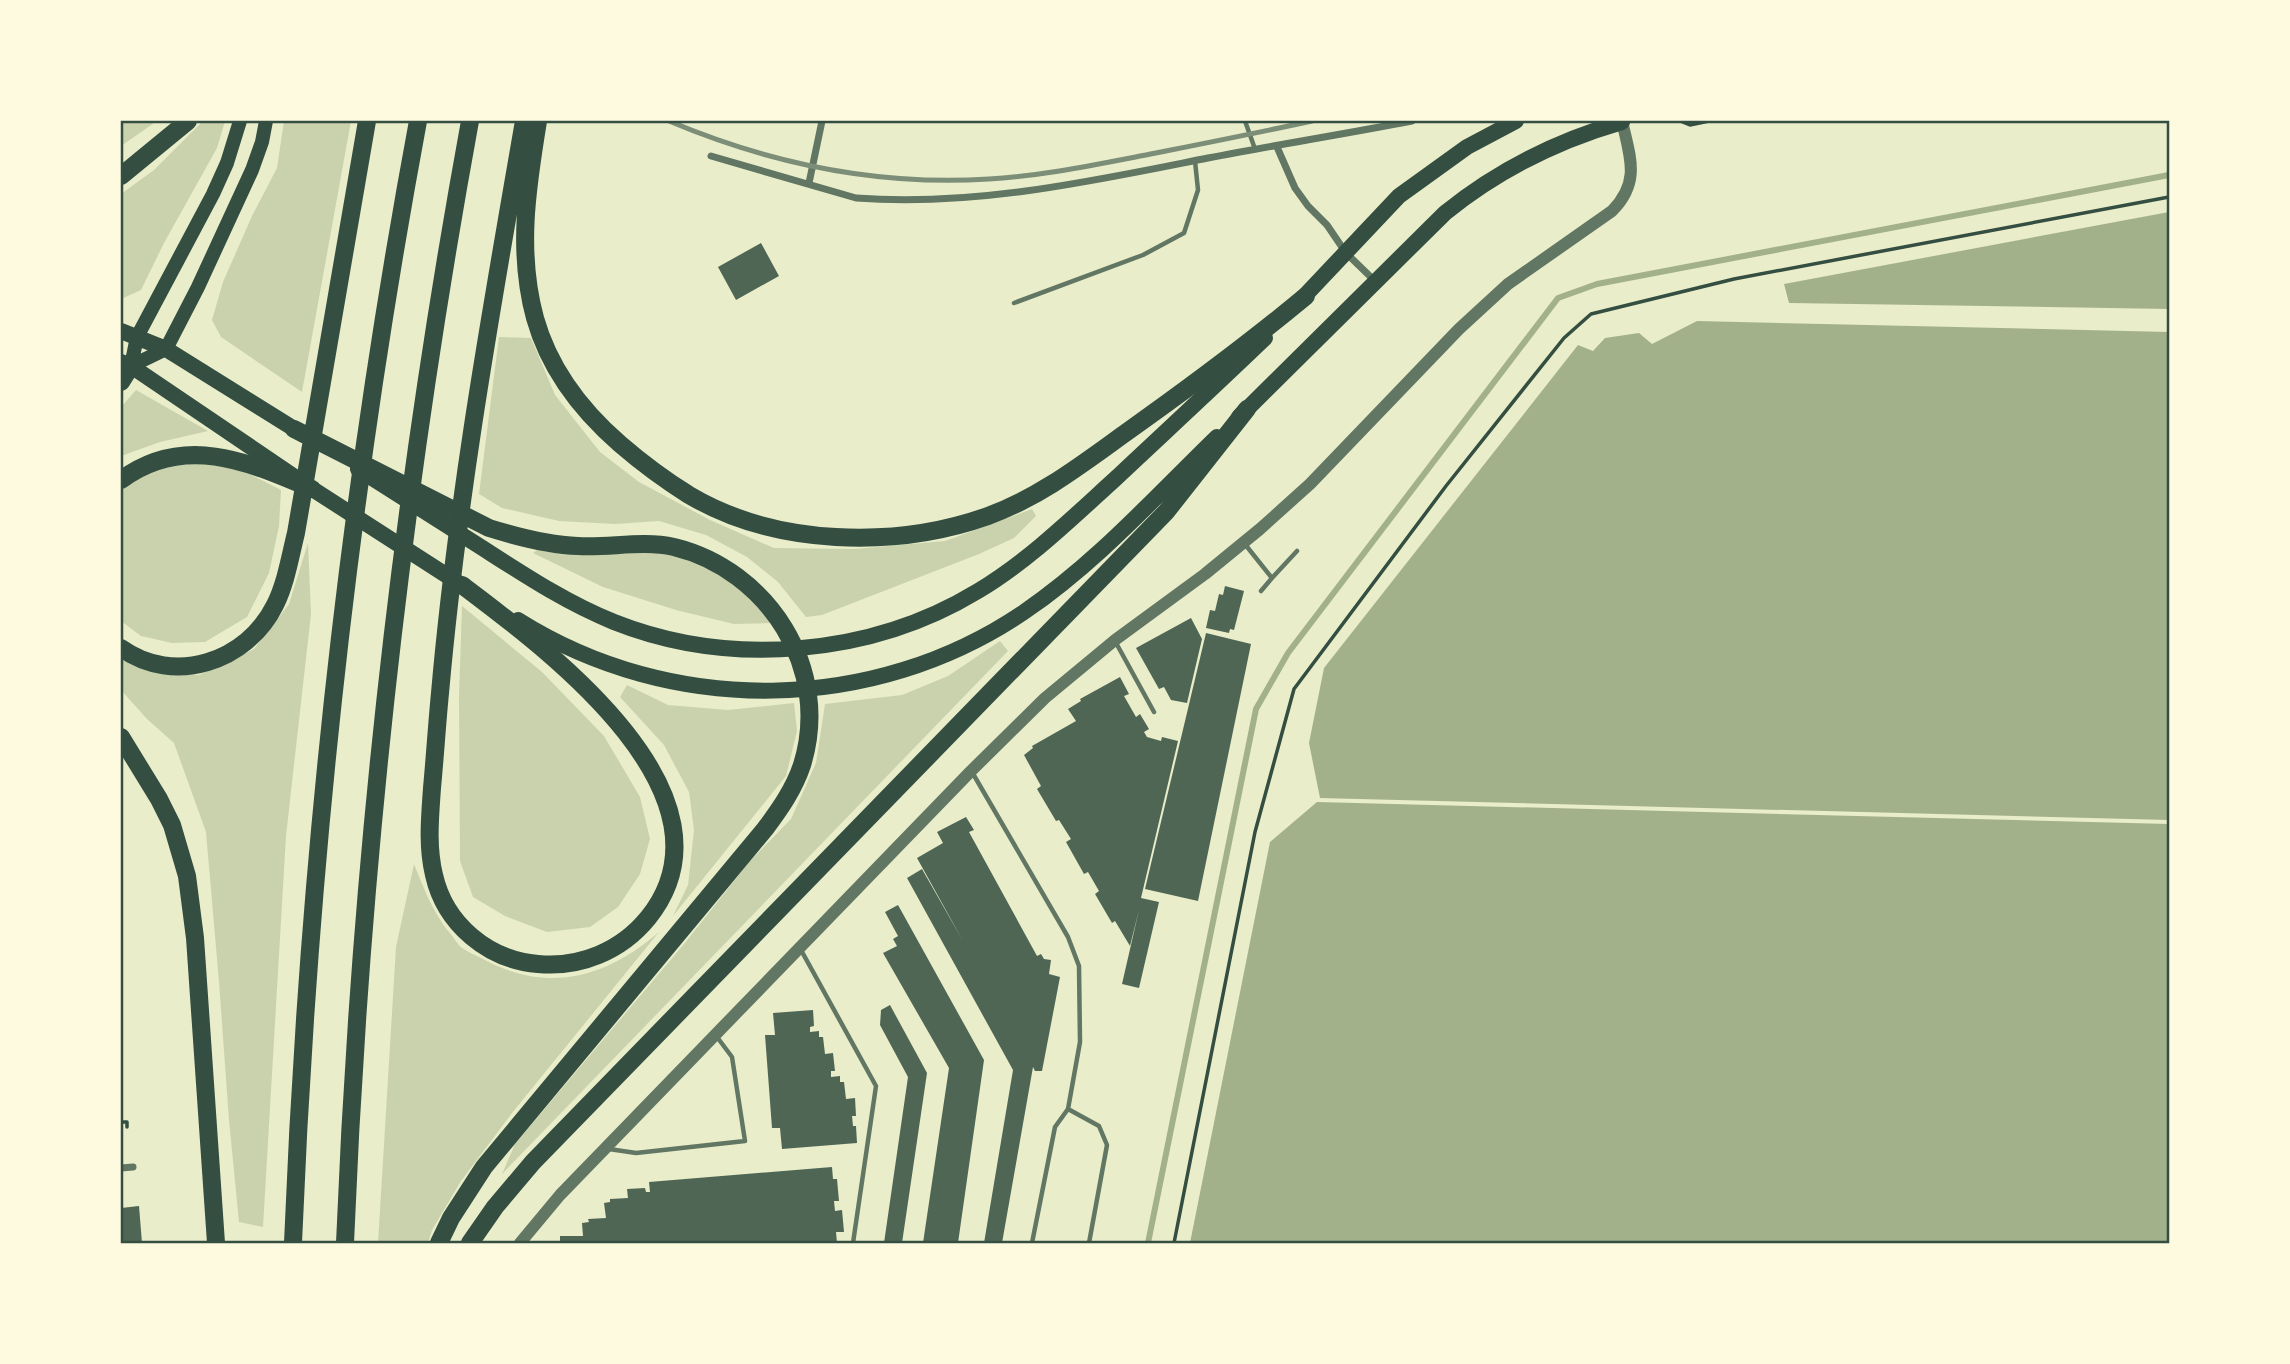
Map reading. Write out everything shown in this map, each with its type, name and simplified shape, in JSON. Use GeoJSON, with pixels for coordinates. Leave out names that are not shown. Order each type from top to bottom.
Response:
{"type":"FeatureCollection","features":[{"type":"Feature","properties":{"kind":"highway"},"geometry":{"type":"LineString","coordinates":[[121,176],[188,121]]}},
{"type":"Feature","properties":{"kind":"highway"},"geometry":{"type":"LineString","coordinates":[[121,648],[142,660],[162,666],[182,667],[218,660],[234,652],[263,625],[275,605],[284,583],[296,533],[367,121]]}},
{"type":"Feature","properties":{"kind":"highway"},"geometry":{"type":"LineString","coordinates":[[293,1243],[303,1040],[326,762],[366,432],[402,202],[418,121]]}},
{"type":"Feature","properties":{"kind":"highway"},"geometry":{"type":"LineString","coordinates":[[345,1243],[364,924],[375,793],[414,464],[470,121]]}},
{"type":"Feature","properties":{"kind":"highway"},"geometry":{"type":"LineString","coordinates":[[462,585],[539,645],[602,705],[640,753],[657,781],[668,809],[673,831],[673,850],[665,889],[644,922],[612,948],[594,958],[575,963],[533,964],[510,959],[471,937],[456,921],[444,902],[434,878],[429,830],[445,630],[462,492],[524,121]]}},
{"type":"Feature","properties":{"kind":"highway"},"geometry":{"type":"LineString","coordinates":[[537,121],[525,202],[525,259],[536,320],[556,368],[589,414],[610,436],[644,464],[691,496],[716,508],[773,527],[803,533],[871,538],[933,531],[990,515],[1019,502],[1071,472],[1230,357],[1306,296]]}},
{"type":"Feature","properties":{"kind":"highway"},"geometry":{"type":"LineString","coordinates":[[121,331],[166,349],[559,597],[614,622],[669,639],[727,648],[813,647],[869,636],[926,617],[977,592],[1002,576],[1049,540],[1171,428],[1306,296],[1399,196],[1467,147],[1516,121]]}},
{"type":"Feature","properties":{"kind":"highway"},"geometry":{"type":"LineString","coordinates":[[121,382],[126,364],[314,490],[539,634],[598,661],[660,680],[723,690],[817,689],[849,684],[911,668],[942,656],[998,629],[1026,611],[1099,551],[1445,213],[1492,178],[1562,142],[1622,121]]}},
{"type":"Feature","properties":{"kind":"highway"},"geometry":{"type":"LineString","coordinates":[[470,1243],[495,1207],[533,1162],[1166,512],[1247,409]]}},
{"type":"Feature","properties":{"kind":"highway"},"geometry":{"type":"LineString","coordinates":[[295,429],[489,528],[513,536],[557,545],[600,546],[632,543],[672,547],[722,567],[749,585],[779,618],[799,654],[808,698],[807,741],[795,784],[765,830],[484,1167],[451,1218],[439,1243]]}},
{"type":"Feature","properties":{"kind":"highway"},"geometry":{"type":"LineString","coordinates":[[121,480],[160,460],[199,455],[237,460],[314,490]]}},
{"type":"Feature","properties":{"kind":"highway"},"geometry":{"type":"LineString","coordinates":[[121,737],[172,825],[187,876],[195,938],[216,1243]]}},
{"type":"Feature","properties":{"kind":"main road"},"geometry":{"type":"LineString","coordinates":[[126,364],[137,337],[213,194],[232,150],[240,121]]}},
{"type":"Feature","properties":{"kind":"main road"},"geometry":{"type":"LineString","coordinates":[[126,364],[166,349],[252,170],[266,121]]}},
{"type":"Feature","properties":{"kind":"street"},"geometry":{"type":"LineString","coordinates":[[808,183],[822,121]]}},
{"type":"Feature","properties":{"kind":"street"},"geometry":{"type":"LineString","coordinates":[[711,156],[856,198],[879,200],[991,195],[1065,186],[1412,121]]}},
{"type":"Feature","properties":{"kind":"street"},"geometry":{"type":"LineString","coordinates":[[520,1243],[560,1195],[1045,698],[1115,640],[1244,543],[1310,484],[1483,306],[1508,284],[1612,211],[1622,201],[1632,177],[1622,121]]}},
{"type":"Feature","properties":{"kind":"street"},"geometry":{"type":"LineString","coordinates":[[1277,147],[1295,188],[1308,206],[1327,225],[1346,253],[1376,282]]}},
{"type":"Feature","properties":{"kind":"street"},"geometry":{"type":"LineString","coordinates":[[121,1168],[133,1167]]}},
{"type":"Feature","properties":{"kind":"lane"},"geometry":{"type":"LineString","coordinates":[[1245,121],[1256,150]]}},
{"type":"Feature","properties":{"kind":"lane"},"geometry":{"type":"LineString","coordinates":[[1014,303],[1143,255],[1184,233],[1198,190],[1195,161]]}},
{"type":"Feature","properties":{"kind":"lane"},"geometry":{"type":"LineString","coordinates":[[1244,543],[1272,578]]}},
{"type":"Feature","properties":{"kind":"lane"},"geometry":{"type":"LineString","coordinates":[[1261,591],[1297,551]]}},
{"type":"Feature","properties":{"kind":"lane"},"geometry":{"type":"LineString","coordinates":[[1115,640],[1154,712]]}},
{"type":"Feature","properties":{"kind":"lane"},"geometry":{"type":"LineString","coordinates":[[971,771],[1068,937],[1079,966],[1080,1042],[1068,1109],[1055,1127],[1032,1243]]}},
{"type":"Feature","properties":{"kind":"lane"},"geometry":{"type":"LineString","coordinates":[[800,948],[876,1086],[853,1243]]}},
{"type":"Feature","properties":{"kind":"lane"},"geometry":{"type":"LineString","coordinates":[[605,1149],[636,1153],[745,1141],[732,1056],[715,1035]]}},
{"type":"Feature","properties":{"kind":"lane"},"geometry":{"type":"LineString","coordinates":[[1068,1109],[1100,1126],[1107,1145],[1088,1243]]}},
{"type":"Feature","properties":{"kind":"path"},"geometry":{"type":"LineString","coordinates":[[1680,121],[1690,125],[1709,121]]}},
{"type":"Feature","properties":{"kind":"path"},"geometry":{"type":"LineString","coordinates":[[1174,1243],[1255,832],[1294,689],[1446,486],[1564,338],[1591,314],[1734,279],[2169,197]]}},
{"type":"Feature","properties":{"kind":"path"},"geometry":{"type":"LineString","coordinates":[[121,1122],[127,1122],[127,1127]]}},
{"type":"Feature","properties":{"kind":"shaded area"},"geometry":{"type":"Polygon","coordinates":[[[121,121],[157,121],[121,146],[121,121]]]}},
{"type":"Feature","properties":{"kind":"shaded area"},"geometry":{"type":"Polygon","coordinates":[[[203,121],[225,121],[217,148],[141,290],[121,299],[121,194],[154,170],[203,121]]]}},
{"type":"Feature","properties":{"kind":"shaded area"},"geometry":{"type":"Polygon","coordinates":[[[284,121],[351,121],[302,392],[221,337],[212,320],[223,282],[277,168],[284,121]]]}},
{"type":"Feature","properties":{"kind":"shaded area"},"geometry":{"type":"Polygon","coordinates":[[[2169,212],[2169,309],[1789,303],[1784,284],[2169,212]]]}},
{"type":"Feature","properties":{"kind":"shaded area"},"geometry":{"type":"Polygon","coordinates":[[[1697,321],[2169,332],[2169,820],[1320,798],[1309,743],[1324,668],[1578,345],[1593,351],[1605,338],[1639,333],[1652,344],[1697,321]]]}},
{"type":"Feature","properties":{"kind":"shaded area"},"geometry":{"type":"Polygon","coordinates":[[[499,337],[531,338],[555,395],[600,452],[639,482],[710,520],[774,548],[854,549],[945,541],[1032,509],[1036,516],[1014,538],[979,554],[822,615],[806,617],[778,582],[747,557],[706,535],[659,521],[615,524],[559,521],[502,508],[479,494],[499,337]]]}},
{"type":"Feature","properties":{"kind":"shaded area"},"geometry":{"type":"Polygon","coordinates":[[[136,390],[208,431],[160,442],[121,456],[121,407],[136,390]]]}},
{"type":"Feature","properties":{"kind":"shaded area"},"geometry":{"type":"Polygon","coordinates":[[[194,462],[242,470],[281,490],[279,526],[269,573],[247,617],[205,642],[172,643],[141,636],[121,621],[121,490],[156,467],[194,462]]]}},
{"type":"Feature","properties":{"kind":"shaded area"},"geometry":{"type":"Polygon","coordinates":[[[308,543],[311,614],[286,836],[263,1227],[239,1222],[206,832],[174,743],[147,719],[121,690],[121,655],[142,668],[199,675],[254,649],[289,604],[308,543]]]}},
{"type":"Feature","properties":{"kind":"shaded area"},"geometry":{"type":"Polygon","coordinates":[[[540,548],[664,550],[710,570],[751,595],[772,623],[734,624],[676,610],[603,587],[533,553],[540,548]]]}},
{"type":"Feature","properties":{"kind":"shaded area"},"geometry":{"type":"Polygon","coordinates":[[[462,606],[542,672],[604,736],[640,797],[650,839],[640,874],[618,907],[590,927],[547,932],[505,916],[473,897],[460,861],[459,695],[462,606]]]}},
{"type":"Feature","properties":{"kind":"shaded area"},"geometry":{"type":"Polygon","coordinates":[[[1000,641],[1008,651],[502,1174],[515,1144],[684,944],[750,861],[791,819],[816,763],[825,704],[902,695],[948,676],[1000,641]]]}},
{"type":"Feature","properties":{"kind":"shaded area"},"geometry":{"type":"Polygon","coordinates":[[[627,685],[668,705],[728,710],[794,703],[797,731],[786,776],[673,916],[688,885],[694,830],[689,792],[664,745],[620,697],[627,685]]]}},
{"type":"Feature","properties":{"kind":"shaded area"},"geometry":{"type":"Polygon","coordinates":[[[1317,802],[2169,824],[2169,1243],[1190,1243],[1270,842],[1317,802]]]}},
{"type":"Feature","properties":{"kind":"shaded area"},"geometry":{"type":"Polygon","coordinates":[[[414,864],[433,907],[460,946],[505,969],[529,976],[552,978],[596,970],[618,961],[659,932],[512,1113],[461,1181],[432,1230],[428,1243],[378,1243],[396,947],[414,864]]]}},
{"type":"Feature","properties":{"kind":"building"},"geometry":{"type":"Polygon","coordinates":[[[761,243],[779,276],[736,300],[718,267],[761,243]]]}},
{"type":"Feature","properties":{"kind":"building"},"geometry":{"type":"Polygon","coordinates":[[[1225,586],[1244,591],[1234,630],[1230,629],[1229,633],[1206,628],[1210,610],[1215,611],[1219,594],[1223,595],[1225,586]]]}},
{"type":"Feature","properties":{"kind":"building"},"geometry":{"type":"Polygon","coordinates":[[[1191,618],[1202,639],[1187,703],[1171,700],[1164,687],[1159,689],[1136,648],[1191,618]]]}},
{"type":"Feature","properties":{"kind":"building"},"geometry":{"type":"Polygon","coordinates":[[[1206,633],[1251,644],[1198,901],[1145,889],[1206,633]]]}},
{"type":"Feature","properties":{"kind":"building"},"geometry":{"type":"Polygon","coordinates":[[[1120,677],[1129,694],[1124,696],[1136,717],[1140,714],[1149,729],[1144,732],[1147,737],[1161,741],[1162,737],[1178,741],[1141,898],[1159,902],[1139,988],[1122,984],[1139,910],[1130,946],[1115,921],[1112,923],[1095,894],[1099,891],[1088,872],[1084,874],[1066,842],[1071,839],[1059,820],[1056,821],[1037,789],[1041,786],[1024,755],[1032,746],[1076,721],[1068,709],[1081,701],[1080,699],[1120,677]]]}},
{"type":"Feature","properties":{"kind":"building"},"geometry":{"type":"Polygon","coordinates":[[[966,817],[974,830],[969,832],[1037,956],[1041,954],[1044,959],[1051,960],[1049,974],[1060,977],[1042,1071],[1035,1071],[1033,1067],[1002,1243],[984,1243],[1013,1070],[907,878],[922,869],[963,941],[917,858],[943,843],[937,832],[966,817]]]}},
{"type":"Feature","properties":{"kind":"building"},"geometry":{"type":"Polygon","coordinates":[[[898,905],[984,1060],[958,1243],[923,1243],[949,1068],[883,953],[897,946],[893,939],[898,936],[885,912],[898,905]]]}},
{"type":"Feature","properties":{"kind":"building"},"geometry":{"type":"Polygon","coordinates":[[[890,1005],[927,1073],[902,1243],[884,1243],[908,1077],[880,1025],[881,1010],[890,1005]]]}},
{"type":"Feature","properties":{"kind":"building"},"geometry":{"type":"Polygon","coordinates":[[[813,1010],[814,1026],[810,1027],[810,1032],[819,1031],[819,1037],[823,1037],[825,1054],[833,1053],[835,1071],[831,1071],[831,1077],[840,1076],[840,1082],[844,1082],[846,1099],[855,1098],[856,1116],[852,1116],[853,1126],[856,1126],[857,1143],[782,1149],[780,1128],[772,1128],[765,1035],[775,1035],[773,1013],[813,1010]]]}},
{"type":"Feature","properties":{"kind":"building"},"geometry":{"type":"Polygon","coordinates":[[[832,1167],[833,1179],[837,1179],[839,1201],[834,1201],[835,1211],[842,1210],[844,1232],[836,1232],[837,1243],[560,1243],[560,1236],[583,1236],[582,1223],[589,1222],[588,1219],[606,1218],[604,1203],[610,1202],[610,1199],[628,1198],[627,1189],[645,1188],[646,1192],[650,1192],[649,1182],[832,1167]]]}},
{"type":"Feature","properties":{"kind":"building"},"geometry":{"type":"Polygon","coordinates":[[[139,1206],[142,1243],[121,1243],[121,1208],[139,1206]]]}},
{"type":"Feature","properties":{"kind":"waterway"},"geometry":{"type":"LineString","coordinates":[[1148,1243],[1256,709],[1288,653],[1558,298],[1597,284],[2169,175]]}},
{"type":"Feature","properties":{"kind":"railway"},"geometry":{"type":"LineString","coordinates":[[669,121],[746,149],[826,169],[907,179],[948,180],[1009,178],[1068,170],[1312,121]]}}]}
